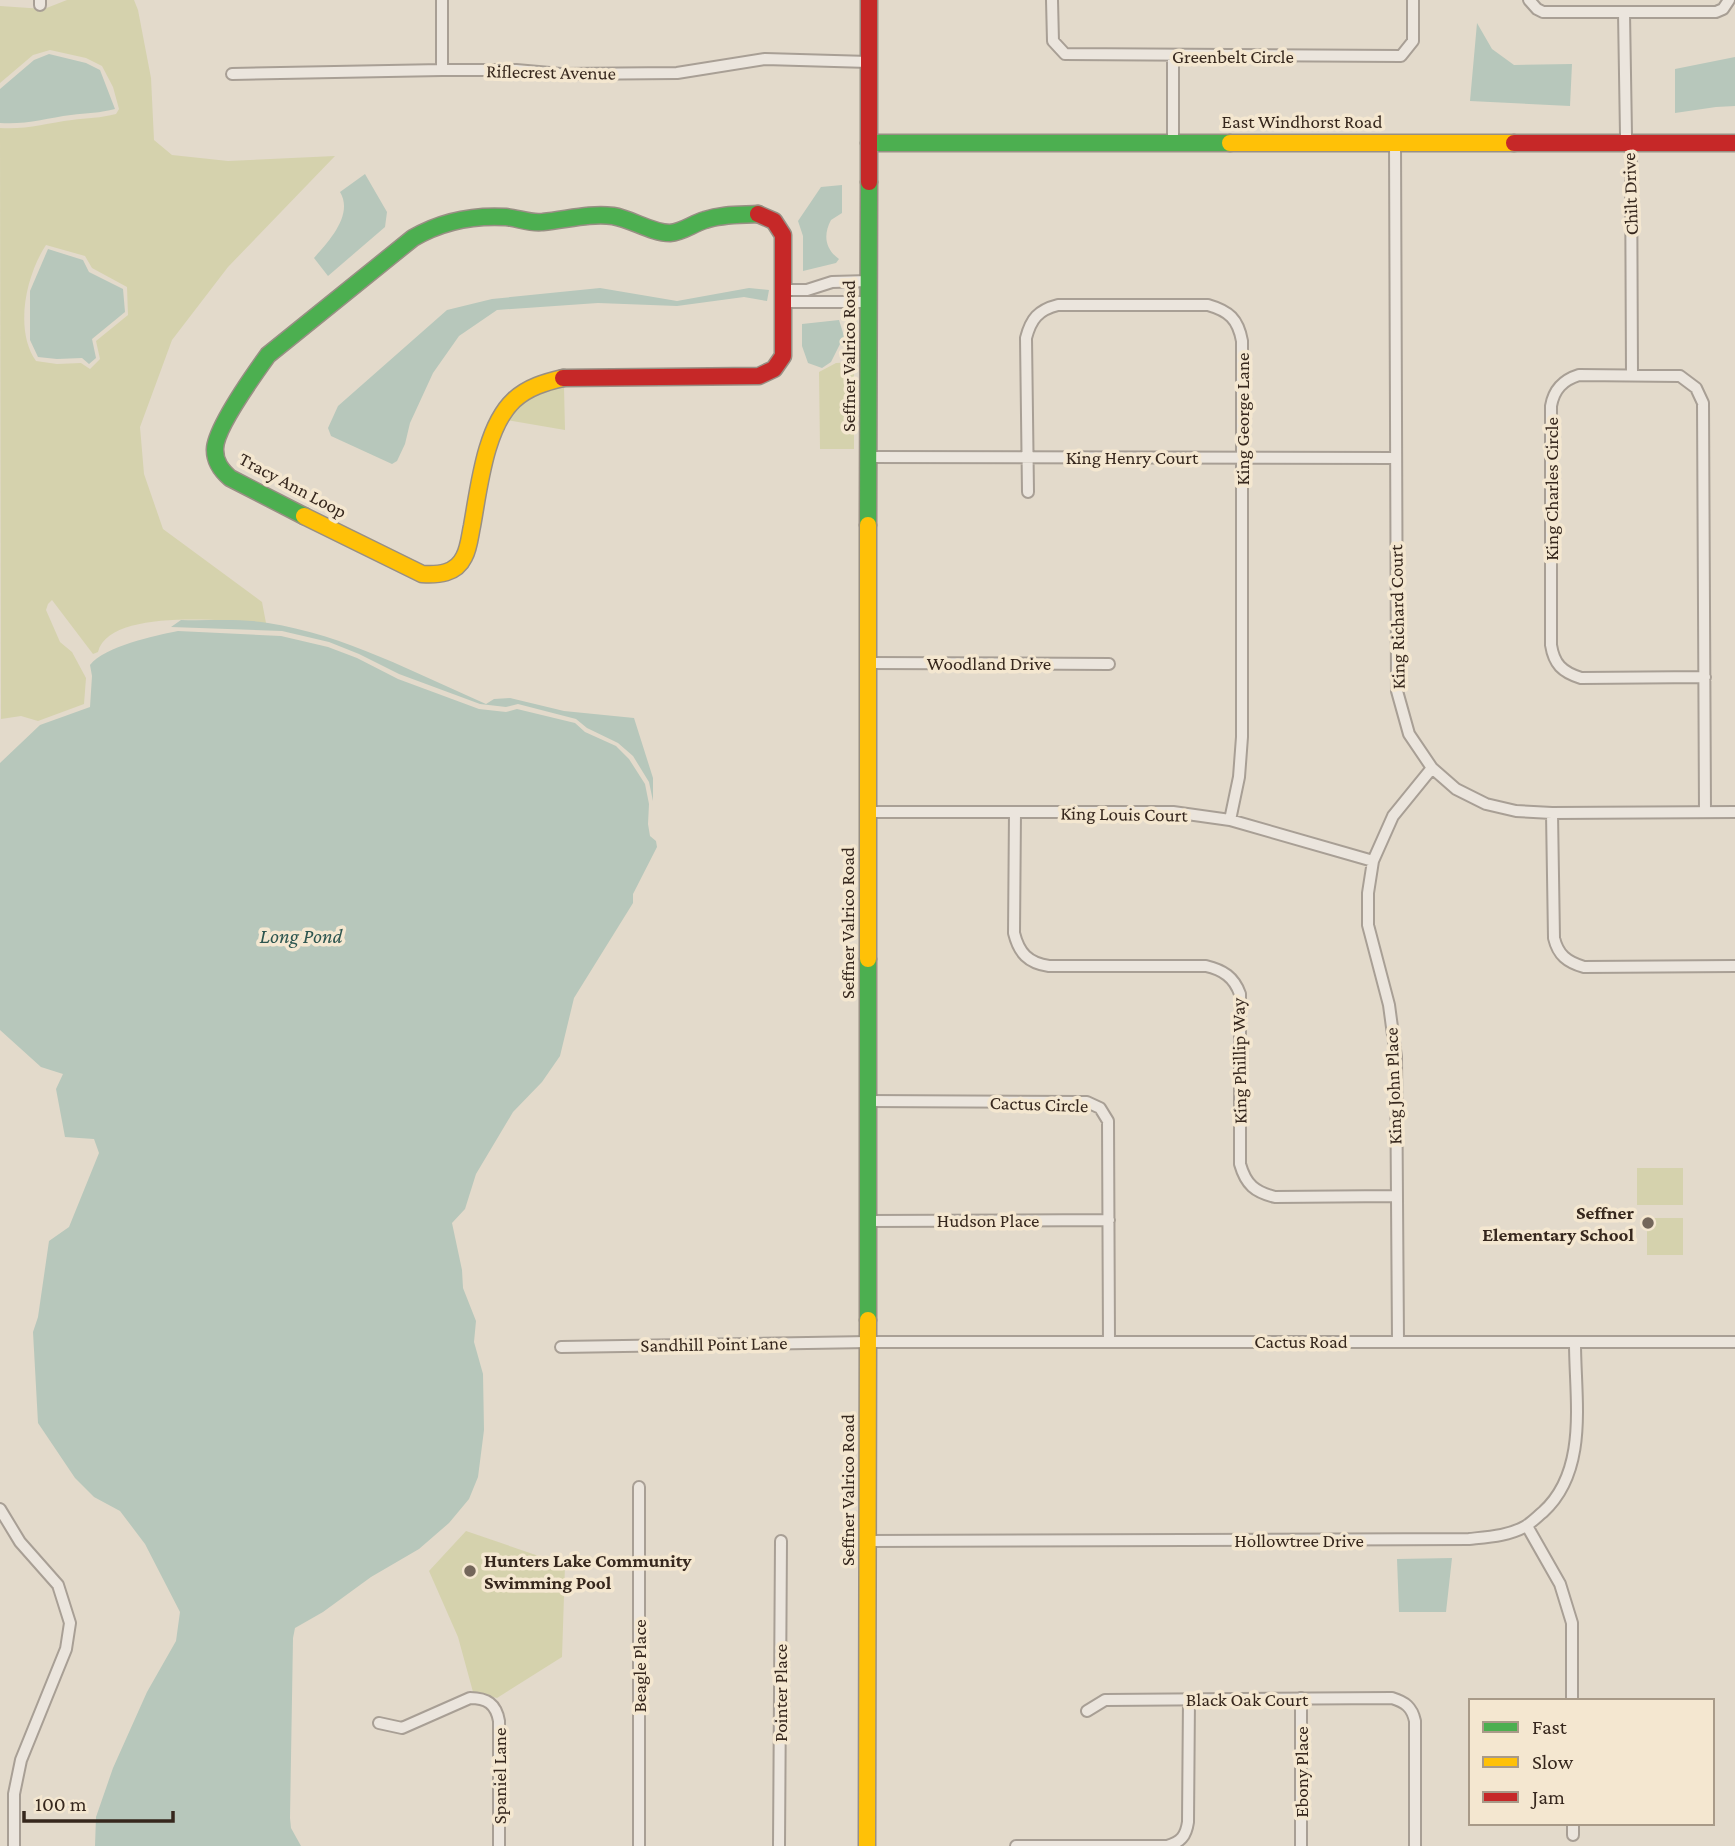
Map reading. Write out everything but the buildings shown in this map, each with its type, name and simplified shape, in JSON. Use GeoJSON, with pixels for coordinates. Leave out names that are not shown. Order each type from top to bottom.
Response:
{"type":"FeatureCollection","features":[{"type":"Feature","properties":{"kind":"street"},"geometry":{"type":"LineString","coordinates":[[442,0],[442,70]]}},
{"type":"Feature","properties":{"kind":"street","name":"Seffner Valrico Road"},"geometry":{"type":"LineString","coordinates":[[867,1846],[869,0]]}},
{"type":"Feature","properties":{"kind":"street","name":"Greenbelt Circle"},"geometry":{"type":"LineString","coordinates":[[1052,0],[1052,41],[1065,54],[1173,57],[1401,56],[1413,41],[1413,0]]}},
{"type":"Feature","properties":{"kind":"street"},"geometry":{"type":"LineString","coordinates":[[1529,0],[1536,9],[1543,12],[1624,13],[1716,12],[1723,9],[1729,0]]}},
{"type":"Feature","properties":{"kind":"street","name":"Chilt Drive"},"geometry":{"type":"LineString","coordinates":[[1624,13],[1627,143],[1631,152],[1632,374]]}},
{"type":"Feature","properties":{"kind":"street"},"geometry":{"type":"LineString","coordinates":[[1173,57],[1173,142]]}},
{"type":"Feature","properties":{"kind":"street","name":"Riflecrest Avenue"},"geometry":{"type":"LineString","coordinates":[[232,74],[442,70],[516,70],[561,74],[677,73],[765,59],[869,62]]}},
{"type":"Feature","properties":{"kind":"street","name":"King Richard Court"},"geometry":{"type":"LineString","coordinates":[[1395,142],[1397,691],[1409,734],[1432,768],[1456,789],[1486,804],[1516,811],[1552,813],[1735,812]]}},
{"type":"Feature","properties":{"kind":"street","name":"East Windhorst Road"},"geometry":{"type":"LineString","coordinates":[[869,143],[1735,143]]}},
{"type":"Feature","properties":{"kind":"street","name":"Tracy Ann Loop"},"geometry":{"type":"LineString","coordinates":[[723,215],[768,217],[777,222],[783,235],[783,296],[783,356],[779,367],[773,372],[759,376],[565,378],[525,390],[499,416],[491,436],[465,556],[457,567],[446,575],[422,574],[235,482],[223,473],[216,462],[213,449],[216,439],[268,355],[413,238],[452,220],[508,217],[553,223],[576,216],[613,216],[667,233],[682,231],[704,220],[723,215]]}},
{"type":"Feature","properties":{"kind":"street"},"geometry":{"type":"LineString","coordinates":[[783,296],[828,282],[869,281]]}},
{"type":"Feature","properties":{"kind":"street"},"geometry":{"type":"LineString","coordinates":[[828,282],[829,302]]}},
{"type":"Feature","properties":{"kind":"street"},"geometry":{"type":"LineString","coordinates":[[783,296],[829,302],[869,302]]}},
{"type":"Feature","properties":{"kind":"street","name":"King George Lane"},"geometry":{"type":"LineString","coordinates":[[1028,492],[1026,338],[1030,323],[1037,314],[1058,305],[1208,305],[1224,310],[1232,316],[1240,328],[1242,341],[1242,737],[1239,777],[1230,821]]}},
{"type":"Feature","properties":{"kind":"street","name":"King Charles Circle"},"geometry":{"type":"LineString","coordinates":[[1705,677],[1581,678],[1558,667],[1552,657],[1553,394],[1561,384],[1579,375],[1680,376],[1696,388],[1703,403],[1705,677],[1705,812]]}},
{"type":"Feature","properties":{"kind":"street","name":"King Henry Court"},"geometry":{"type":"LineString","coordinates":[[869,457],[1395,458]]}},
{"type":"Feature","properties":{"kind":"street","name":"Woodland Drive"},"geometry":{"type":"LineString","coordinates":[[868,663],[1109,664]]}},
{"type":"Feature","properties":{"kind":"street","name":"King John Place"},"geometry":{"type":"LineString","coordinates":[[1398,1340],[1396,1057],[1389,1006],[1368,925],[1367,893],[1373,861],[1393,816],[1432,768]]}},
{"type":"Feature","properties":{"kind":"street","name":"King Louis Court"},"geometry":{"type":"LineString","coordinates":[[868,812],[1173,812],[1230,821],[1373,861]]}},
{"type":"Feature","properties":{"kind":"street","name":"King Phillip Way"},"geometry":{"type":"LineString","coordinates":[[1015,812],[1014,933],[1017,947],[1025,958],[1035,964],[1049,966],[1206,966],[1220,969],[1236,984],[1240,994],[1240,1164],[1250,1186],[1259,1193],[1275,1197],[1395,1196]]}},
{"type":"Feature","properties":{"kind":"street"},"geometry":{"type":"LineString","coordinates":[[1552,813],[1554,938],[1556,949],[1563,957],[1584,967],[1735,967]]}},
{"type":"Feature","properties":{"kind":"street","name":"Cactus Circle"},"geometry":{"type":"LineString","coordinates":[[867,1101],[1094,1103],[1108,1121],[1110,1341]]}},
{"type":"Feature","properties":{"kind":"street","name":"Hudson Place"},"geometry":{"type":"LineString","coordinates":[[867,1220],[1109,1220]]}},
{"type":"Feature","properties":{"kind":"street","name":"Cactus Road"},"geometry":{"type":"LineString","coordinates":[[867,1342],[1735,1342]]}},
{"type":"Feature","properties":{"kind":"street","name":"Sandhill Point Lane"},"geometry":{"type":"LineString","coordinates":[[561,1347],[867,1342]]}},
{"type":"Feature","properties":{"kind":"street","name":"Hollowtree Drive"},"geometry":{"type":"LineString","coordinates":[[868,1541],[1469,1539],[1500,1536],[1527,1525],[1556,1500],[1573,1466],[1576,1444],[1575,1343]]}},
{"type":"Feature","properties":{"kind":"street","name":"Beagle Place"},"geometry":{"type":"LineString","coordinates":[[639,1487],[639,1846]]}},
{"type":"Feature","properties":{"kind":"street"},"geometry":{"type":"LineString","coordinates":[[0,1509],[20,1542],[58,1585],[70,1623],[65,1649],[22,1760],[14,1794],[14,1846]]}},
{"type":"Feature","properties":{"kind":"street"},"geometry":{"type":"LineString","coordinates":[[1527,1525],[1560,1584],[1572,1623],[1573,1699]]}},
{"type":"Feature","properties":{"kind":"street","name":"Pointer Place"},"geometry":{"type":"LineString","coordinates":[[779,1846],[781,1541]]}},
{"type":"Feature","properties":{"kind":"street","name":"Black Oak Court"},"geometry":{"type":"LineString","coordinates":[[1087,1711],[1105,1700],[1392,1698],[1408,1704],[1415,1721],[1415,1846]]}},
{"type":"Feature","properties":{"kind":"street","name":"Spaniel Lane"},"geometry":{"type":"LineString","coordinates":[[379,1723],[402,1728],[470,1699],[491,1703],[499,1721],[499,1846]]}},
{"type":"Feature","properties":{"kind":"street"},"geometry":{"type":"LineString","coordinates":[[1016,1846],[1167,1846],[1183,1838],[1188,1822],[1189,1699]]}},
{"type":"Feature","properties":{"kind":"street","name":"Ebony Place"},"geometry":{"type":"LineString","coordinates":[[1301,1699],[1301,1846]]}},
{"type":"Feature","properties":{"kind":"shaded area"},"geometry":{"type":"Polygon","coordinates":[[[67,0],[134,0],[151,78],[154,140],[172,155],[228,161],[335,156],[228,267],[172,340],[140,427],[144,474],[163,529],[262,602],[266,623],[200,619],[146,623],[124,628],[107,638],[98,652],[93,654],[52,600],[46,610],[60,642],[72,652],[86,678],[84,704],[38,721],[21,716],[1,719],[0,128],[105,116],[116,114],[119,109],[113,87],[102,66],[86,58],[50,50],[33,55],[0,83],[0,6],[44,9],[67,0]],[[46,245],[39,257],[28,287],[24,319],[29,348],[36,361],[81,363],[90,369],[100,359],[96,341],[128,315],[127,287],[92,268],[85,256],[46,245]]]}},
{"type":"Feature","properties":{"kind":"shaded area"},"geometry":{"type":"Polygon","coordinates":[[[854,362],[854,449],[820,449],[819,372],[836,363],[854,362]]]}},
{"type":"Feature","properties":{"kind":"shaded area"},"geometry":{"type":"Polygon","coordinates":[[[564,387],[565,430],[507,420],[532,398],[564,387]]]}},
{"type":"Feature","properties":{"kind":"shaded area"},"geometry":{"type":"Polygon","coordinates":[[[1637,1168],[1683,1168],[1683,1205],[1637,1205],[1637,1168]]]}},
{"type":"Feature","properties":{"kind":"shaded area"},"geometry":{"type":"Polygon","coordinates":[[[1647,1218],[1683,1218],[1683,1255],[1647,1255],[1647,1218]]]}},
{"type":"Feature","properties":{"kind":"shaded area"},"geometry":{"type":"Polygon","coordinates":[[[466,1531],[565,1565],[562,1657],[497,1698],[473,1692],[458,1637],[429,1571],[466,1531]]]}},
{"type":"Feature","properties":{"kind":"water"},"geometry":{"type":"Polygon","coordinates":[[[1477,23],[1492,49],[1514,65],[1572,64],[1570,106],[1470,101],[1477,23]]]}},
{"type":"Feature","properties":{"kind":"water"},"geometry":{"type":"Polygon","coordinates":[[[49,54],[86,63],[100,70],[115,109],[27,122],[0,123],[0,89],[34,60],[49,54]]]}},
{"type":"Feature","properties":{"kind":"water"},"geometry":{"type":"Polygon","coordinates":[[[1735,57],[1735,106],[1675,113],[1675,69],[1735,57]]]}},
{"type":"Feature","properties":{"kind":"water"},"geometry":{"type":"Polygon","coordinates":[[[365,174],[387,212],[385,227],[328,276],[314,258],[342,219],[344,210],[340,192],[365,174]]]}},
{"type":"Feature","properties":{"kind":"water"},"geometry":{"type":"Polygon","coordinates":[[[842,185],[842,213],[831,220],[826,236],[828,246],[839,259],[836,263],[803,271],[803,236],[798,221],[821,187],[842,185]]]}},
{"type":"Feature","properties":{"kind":"water"},"geometry":{"type":"Polygon","coordinates":[[[48,249],[83,260],[89,272],[123,289],[125,312],[92,339],[96,358],[89,364],[82,358],[38,357],[30,340],[30,291],[48,249]]]}},
{"type":"Feature","properties":{"kind":"water"},"geometry":{"type":"Polygon","coordinates":[[[600,288],[677,301],[749,288],[769,290],[767,301],[744,297],[677,306],[598,303],[497,310],[459,336],[433,373],[410,423],[397,461],[392,464],[331,436],[328,428],[338,406],[447,310],[492,299],[600,288]]]}},
{"type":"Feature","properties":{"kind":"water"},"geometry":{"type":"Polygon","coordinates":[[[839,320],[844,336],[831,362],[822,368],[808,363],[802,346],[802,324],[839,320]]]}},
{"type":"Feature","properties":{"kind":"water"},"geometry":{"type":"Polygon","coordinates":[[[181,620],[257,621],[325,636],[379,656],[486,704],[494,699],[510,698],[564,711],[634,718],[653,778],[653,801],[649,782],[633,756],[618,743],[587,728],[576,719],[518,704],[506,707],[480,704],[399,674],[329,642],[282,631],[171,627],[181,620]]]}},
{"type":"Feature","properties":{"kind":"water","name":"Long Pond"},"geometry":{"type":"Polygon","coordinates":[[[178,631],[281,636],[328,647],[398,679],[479,709],[506,712],[517,709],[575,723],[585,732],[616,746],[629,759],[645,784],[650,836],[656,841],[657,847],[633,894],[633,903],[574,998],[560,1056],[542,1082],[513,1112],[476,1174],[465,1209],[452,1223],[463,1288],[476,1321],[474,1342],[483,1374],[484,1430],[478,1477],[469,1499],[449,1523],[419,1549],[371,1577],[323,1612],[295,1628],[290,1818],[291,1828],[301,1846],[95,1846],[96,1817],[113,1768],[147,1692],[176,1641],[180,1612],[145,1544],[120,1511],[94,1497],[75,1478],[38,1423],[33,1332],[38,1317],[49,1241],[69,1227],[99,1153],[94,1139],[65,1137],[56,1089],[63,1074],[41,1067],[0,1030],[0,763],[40,725],[90,707],[90,665],[97,658],[118,647],[178,631]]]}},
{"type":"Feature","properties":{"kind":"water"},"geometry":{"type":"Polygon","coordinates":[[[1452,1558],[1446,1612],[1399,1612],[1397,1559],[1452,1558]]]}},
{"type":"Feature","properties":{"kind":"traffic: fast"},"geometry":{"type":"LineString","coordinates":[[869,143],[1230,143]]}},
{"type":"Feature","properties":{"kind":"traffic: fast"},"geometry":{"type":"LineString","coordinates":[[868,525],[869,182]]}},
{"type":"Feature","properties":{"kind":"traffic: fast"},"geometry":{"type":"LineString","coordinates":[[304,516],[230,478],[217,462],[216,441],[236,402],[268,355],[413,238],[446,223],[481,217],[506,217],[538,222],[604,215],[670,233],[711,218],[758,214]]}},
{"type":"Feature","properties":{"kind":"traffic: fast"},"geometry":{"type":"LineString","coordinates":[[868,959],[868,1320]]}},
{"type":"Feature","properties":{"kind":"traffic: slow"},"geometry":{"type":"LineString","coordinates":[[1230,143],[1514,143]]}},
{"type":"Feature","properties":{"kind":"traffic: slow"},"geometry":{"type":"LineString","coordinates":[[304,516],[422,574],[440,574],[451,570],[461,563],[467,550],[485,459],[496,426],[504,412],[525,392],[563,378]]}},
{"type":"Feature","properties":{"kind":"traffic: slow"},"geometry":{"type":"LineString","coordinates":[[868,525],[868,959]]}},
{"type":"Feature","properties":{"kind":"traffic: slow"},"geometry":{"type":"LineString","coordinates":[[867,1846],[868,1320]]}},
{"type":"Feature","properties":{"kind":"traffic: jam"},"geometry":{"type":"LineString","coordinates":[[869,0],[869,182]]}},
{"type":"Feature","properties":{"kind":"traffic: jam"},"geometry":{"type":"LineString","coordinates":[[1514,143],[1735,143]]}},
{"type":"Feature","properties":{"kind":"traffic: jam"},"geometry":{"type":"LineString","coordinates":[[563,378],[759,376],[774,369],[783,356],[783,235],[774,221],[758,214]]}},
{"type":"Feature","properties":{"kind":"place","name":"Seffner Elementary School"},"geometry":{"type":"Point","coordinates":[1648,1223]}},
{"type":"Feature","properties":{"kind":"place","name":"Hunters Lake Community Swimming Pool"},"geometry":{"type":"Point","coordinates":[470,1571]}}]}
